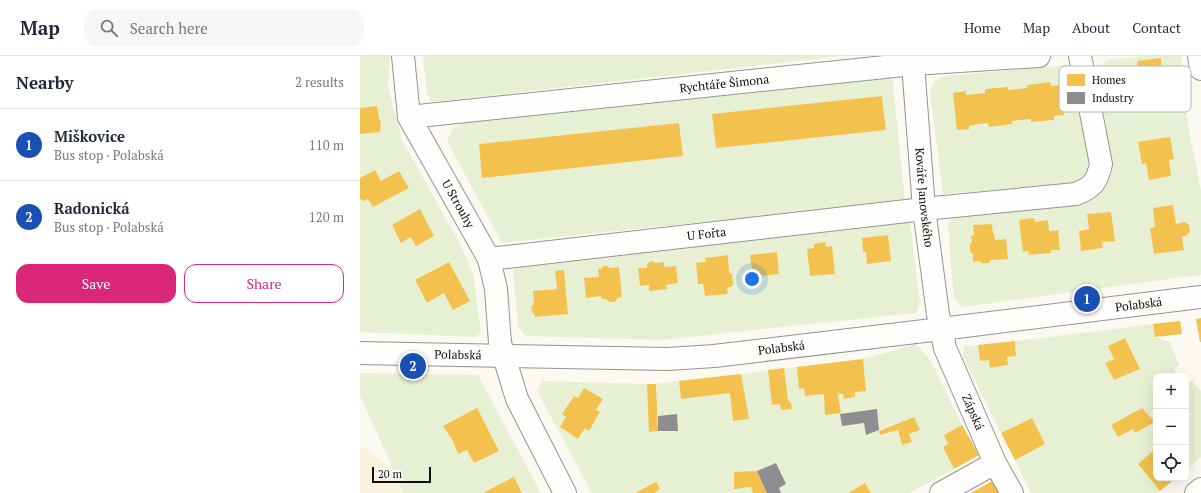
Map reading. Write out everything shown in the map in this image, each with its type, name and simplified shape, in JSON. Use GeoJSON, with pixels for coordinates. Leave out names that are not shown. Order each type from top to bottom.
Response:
{"type":"FeatureCollection","features":[{"type":"Feature","properties":{"kind":"street","name":"U Strouhy"},"geometry":{"type":"LineString","coordinates":[[403,56],[409,117],[489,259],[496,289],[500,343],[517,399],[565,493]]}},
{"type":"Feature","properties":{"kind":"street","name":"Rychtáře Šimona"},"geometry":{"type":"LineString","coordinates":[[409,117],[913,64],[1039,56]]}},
{"type":"Feature","properties":{"kind":"street"},"geometry":{"type":"LineString","coordinates":[[1080,56],[1082,66]]}},
{"type":"Feature","properties":{"kind":"street"},"geometry":{"type":"LineString","coordinates":[[1199,56],[1201,69]]}},
{"type":"Feature","properties":{"kind":"street","name":"Kováře Janovského"},"geometry":{"type":"LineString","coordinates":[[913,64],[924,209],[941,330]]}},
{"type":"Feature","properties":{"kind":"street"},"geometry":{"type":"LineString","coordinates":[[924,209],[1076,194],[1089,189],[1098,177],[1101,164],[1091,112]]}},
{"type":"Feature","properties":{"kind":"street","name":"U Fořta"},"geometry":{"type":"LineString","coordinates":[[489,259],[924,209]]}},
{"type":"Feature","properties":{"kind":"street","name":"Polabská"},"geometry":{"type":"LineString","coordinates":[[360,353],[668,359],[714,356],[941,330],[1201,297]]}},
{"type":"Feature","properties":{"kind":"street","name":"Zápská"},"geometry":{"type":"LineString","coordinates":[[941,330],[945,348],[995,463],[1012,493]]}},
{"type":"Feature","properties":{"kind":"street"},"geometry":{"type":"LineString","coordinates":[[941,493],[995,463]]}},
{"type":"Feature","properties":{"kind":"street"},"geometry":{"type":"LineString","coordinates":[[1196,493],[1201,489]]}},
{"type":"Feature","properties":{"kind":"shaded area"},"geometry":{"type":"Polygon","coordinates":[[[360,445],[394,470],[404,493],[360,493],[360,445]]]}},
{"type":"Feature","properties":{"kind":"green space"},"geometry":{"type":"Polygon","coordinates":[[[360,56],[390,56],[388,88],[402,140],[460,244],[473,273],[481,332],[476,337],[360,332],[360,199],[364,201],[368,199],[373,207],[409,188],[399,171],[381,181],[375,170],[360,178],[360,134],[380,132],[382,125],[379,119],[377,106],[360,108],[360,56]],[[420,209],[392,225],[401,243],[430,227],[420,209]],[[449,262],[415,280],[427,303],[444,293],[453,310],[470,301],[449,262]]]}},
{"type":"Feature","properties":{"kind":"green space"},"geometry":{"type":"Polygon","coordinates":[[[423,56],[842,56],[431,102],[427,93],[423,56]]]}},
{"type":"Feature","properties":{"kind":"green space"},"geometry":{"type":"Polygon","coordinates":[[[1143,56],[1181,56],[1182,66],[1162,66],[1161,58],[1149,66],[1101,66],[1108,60],[1143,56]]]}},
{"type":"Feature","properties":{"kind":"green space"},"geometry":{"type":"Polygon","coordinates":[[[1067,65],[1068,66],[1059,66],[1059,85],[1051,86],[1050,82],[1027,85],[1027,88],[1008,90],[1008,87],[985,89],[985,93],[966,95],[957,130],[969,129],[969,126],[988,123],[989,127],[1012,124],[1012,121],[1031,119],[1031,122],[1054,120],[1054,116],[1064,115],[1064,112],[1084,112],[1094,164],[1091,176],[1079,183],[943,194],[930,92],[934,81],[945,76],[1067,65]]]}},
{"type":"Feature","properties":{"kind":"green space"},"geometry":{"type":"Polygon","coordinates":[[[892,75],[905,201],[502,243],[447,141],[452,129],[464,122],[892,75]],[[882,96],[820,103],[732,146],[886,130],[882,96]],[[679,123],[479,144],[482,178],[683,156],[679,123]]]}},
{"type":"Feature","properties":{"kind":"green space"},"geometry":{"type":"Polygon","coordinates":[[[1104,112],[1187,112],[1201,190],[1201,275],[963,307],[954,299],[948,224],[953,217],[1093,199],[1108,182],[1113,168],[1104,112]],[[1170,137],[1138,142],[1146,163],[1149,180],[1171,176],[1169,160],[1174,159],[1170,137]],[[1173,205],[1153,209],[1155,227],[1150,228],[1154,254],[1184,250],[1182,236],[1186,236],[1190,232],[1184,222],[1176,224],[1173,205]],[[1111,212],[1087,214],[1089,229],[1079,231],[1081,251],[1103,248],[1102,242],[1114,241],[1111,212]],[[1034,218],[1023,252],[1028,251],[1029,255],[1051,253],[1051,250],[1060,250],[1058,230],[1049,231],[1035,222],[1034,218]],[[992,224],[973,225],[974,235],[971,236],[972,242],[970,244],[974,262],[979,261],[982,263],[989,263],[991,260],[1008,258],[1006,239],[995,240],[992,224]]]}},
{"type":"Feature","properties":{"kind":"green space"},"geometry":{"type":"Polygon","coordinates":[[[910,221],[920,303],[916,313],[661,340],[525,336],[518,326],[513,270],[523,263],[910,221]],[[888,235],[862,238],[863,252],[866,252],[867,264],[890,261],[888,235]],[[825,242],[814,244],[814,248],[807,249],[810,276],[835,274],[831,246],[826,247],[825,242]],[[777,252],[750,255],[753,277],[779,274],[777,252]],[[728,255],[705,258],[706,262],[696,263],[698,284],[703,284],[705,296],[728,294],[727,287],[731,287],[733,284],[732,274],[729,272],[728,255]],[[652,261],[647,265],[647,268],[638,269],[640,286],[649,285],[649,291],[667,289],[666,285],[678,283],[676,266],[664,267],[664,262],[655,263],[652,261]],[[603,266],[601,269],[598,269],[599,277],[584,278],[586,297],[601,296],[602,299],[615,302],[618,298],[622,297],[619,267],[610,268],[603,266]],[[564,270],[555,271],[557,289],[533,292],[534,304],[531,307],[532,312],[536,317],[568,314],[564,270]]]}},
{"type":"Feature","properties":{"kind":"green space"},"geometry":{"type":"Polygon","coordinates":[[[1153,324],[1155,337],[1170,342],[1179,365],[1174,369],[1176,373],[1153,373],[1153,420],[1142,408],[1111,425],[1118,437],[1133,429],[1135,433],[1153,423],[1153,451],[1138,464],[1160,491],[1158,493],[1031,493],[1015,460],[1045,444],[1032,418],[1001,433],[963,357],[964,346],[978,345],[980,361],[989,360],[990,368],[1007,366],[1007,357],[1016,356],[1015,341],[1153,324]],[[1125,338],[1108,346],[1114,359],[1105,363],[1114,380],[1140,369],[1125,338]]]}},
{"type":"Feature","properties":{"kind":"green space"},"geometry":{"type":"Polygon","coordinates":[[[916,344],[931,361],[962,425],[944,435],[948,444],[943,447],[954,469],[910,493],[871,493],[865,484],[848,493],[781,493],[779,488],[786,484],[776,463],[757,471],[734,473],[734,489],[751,487],[753,493],[654,493],[660,489],[656,482],[635,493],[592,493],[537,391],[542,381],[647,384],[650,432],[678,431],[677,414],[658,416],[656,384],[679,381],[681,399],[730,393],[733,420],[748,419],[741,374],[768,370],[772,405],[780,404],[781,410],[792,409],[791,403],[788,400],[784,368],[797,367],[799,388],[804,388],[805,396],[824,394],[826,415],[840,412],[838,394],[843,394],[844,399],[855,397],[855,392],[866,391],[863,359],[916,344]],[[584,388],[578,398],[573,396],[562,414],[566,417],[560,427],[578,439],[585,428],[589,430],[600,413],[596,410],[603,399],[584,388]],[[877,409],[840,414],[842,426],[864,423],[867,434],[879,430],[877,409]],[[914,417],[879,430],[880,435],[898,430],[902,444],[912,442],[909,434],[920,430],[914,417]]]}},
{"type":"Feature","properties":{"kind":"green space"},"geometry":{"type":"Polygon","coordinates":[[[360,373],[478,375],[541,493],[522,493],[514,477],[483,493],[404,493],[360,396],[360,373]],[[453,441],[458,453],[467,450],[474,463],[499,450],[453,441]]]}},
{"type":"Feature","properties":{"kind":"green space"},"geometry":{"type":"Polygon","coordinates":[[[1192,381],[1201,391],[1201,457],[1189,467],[1189,409],[1189,382],[1192,381]]]}},
{"type":"Feature","properties":{"kind":"building: Homes"},"geometry":{"type":"Polygon","coordinates":[[[1161,58],[1162,66],[1137,66],[1137,61],[1161,58]]]}},
{"type":"Feature","properties":{"kind":"building: Homes"},"geometry":{"type":"Polygon","coordinates":[[[1050,82],[1051,86],[1059,85],[1059,112],[1064,112],[1064,115],[1054,116],[1054,120],[1031,122],[1031,119],[1012,121],[1012,124],[989,127],[988,123],[969,126],[969,129],[957,130],[953,93],[966,91],[966,95],[985,93],[985,89],[1008,87],[1008,90],[1027,88],[1027,85],[1050,82]]]}},
{"type":"Feature","properties":{"kind":"building: Homes"},"geometry":{"type":"Polygon","coordinates":[[[882,96],[886,130],[716,148],[712,114],[882,96]]]}},
{"type":"Feature","properties":{"kind":"building: Homes"},"geometry":{"type":"Polygon","coordinates":[[[377,106],[379,119],[381,121],[380,132],[360,134],[360,108],[377,106]]]}},
{"type":"Feature","properties":{"kind":"building: Homes"},"geometry":{"type":"Polygon","coordinates":[[[679,123],[683,156],[482,178],[479,144],[679,123]]]}},
{"type":"Feature","properties":{"kind":"building: Homes"},"geometry":{"type":"Polygon","coordinates":[[[1170,137],[1174,159],[1169,160],[1171,176],[1149,180],[1146,163],[1142,164],[1138,142],[1170,137]]]}},
{"type":"Feature","properties":{"kind":"building: Homes"},"geometry":{"type":"Polygon","coordinates":[[[375,170],[381,181],[399,171],[409,188],[373,207],[368,199],[364,201],[360,199],[360,178],[375,170]]]}},
{"type":"Feature","properties":{"kind":"building: Homes"},"geometry":{"type":"Polygon","coordinates":[[[1173,205],[1176,224],[1184,222],[1189,225],[1190,232],[1186,236],[1182,236],[1184,250],[1154,254],[1150,228],[1155,227],[1153,208],[1173,205]]]}},
{"type":"Feature","properties":{"kind":"building: Homes"},"geometry":{"type":"Polygon","coordinates":[[[420,209],[434,236],[416,246],[411,237],[401,243],[392,225],[420,209]]]}},
{"type":"Feature","properties":{"kind":"building: Homes"},"geometry":{"type":"Polygon","coordinates":[[[1111,212],[1115,241],[1102,242],[1103,248],[1081,251],[1079,231],[1089,229],[1087,214],[1111,212]]]}},
{"type":"Feature","properties":{"kind":"building: Homes"},"geometry":{"type":"Polygon","coordinates":[[[1034,218],[1035,222],[1048,220],[1049,231],[1058,230],[1060,250],[1051,250],[1051,253],[1029,255],[1028,251],[1023,252],[1019,220],[1034,218]]]}},
{"type":"Feature","properties":{"kind":"building: Homes"},"geometry":{"type":"Polygon","coordinates":[[[992,224],[995,240],[1006,239],[1008,259],[991,260],[989,263],[982,263],[979,261],[973,262],[973,254],[970,251],[970,244],[972,242],[971,236],[974,235],[973,225],[992,224]]]}},
{"type":"Feature","properties":{"kind":"building: Homes"},"geometry":{"type":"Polygon","coordinates":[[[888,235],[891,261],[867,264],[866,252],[863,252],[862,238],[888,235]]]}},
{"type":"Feature","properties":{"kind":"building: Homes"},"geometry":{"type":"Polygon","coordinates":[[[825,242],[826,247],[832,246],[835,274],[810,276],[807,249],[814,248],[814,244],[825,242]]]}},
{"type":"Feature","properties":{"kind":"building: Homes"},"geometry":{"type":"Polygon","coordinates":[[[777,252],[779,274],[753,277],[750,255],[777,252]]]}},
{"type":"Feature","properties":{"kind":"building: Homes"},"geometry":{"type":"Polygon","coordinates":[[[728,255],[729,272],[732,274],[733,284],[731,287],[727,287],[728,294],[705,296],[703,284],[698,284],[696,263],[706,262],[705,258],[728,255]]]}},
{"type":"Feature","properties":{"kind":"building: Homes"},"geometry":{"type":"Polygon","coordinates":[[[652,261],[655,263],[664,262],[664,267],[676,266],[678,283],[666,285],[667,289],[649,291],[649,285],[640,286],[638,268],[647,268],[649,262],[652,261]]]}},
{"type":"Feature","properties":{"kind":"building: Homes"},"geometry":{"type":"Polygon","coordinates":[[[449,262],[470,301],[453,310],[444,293],[427,303],[415,280],[449,262]]]}},
{"type":"Feature","properties":{"kind":"building: Homes"},"geometry":{"type":"Polygon","coordinates":[[[603,266],[610,268],[619,267],[622,297],[618,298],[615,302],[602,299],[601,296],[586,298],[584,278],[599,277],[598,269],[601,269],[603,266]]]}},
{"type":"Feature","properties":{"kind":"building: Homes"},"geometry":{"type":"Polygon","coordinates":[[[564,270],[568,314],[535,317],[531,307],[534,304],[533,291],[557,289],[555,271],[564,270]]]}},
{"type":"Feature","properties":{"kind":"building: Homes"},"geometry":{"type":"Polygon","coordinates":[[[1201,318],[1201,342],[1200,342],[1196,319],[1201,318]]]}},
{"type":"Feature","properties":{"kind":"building: Homes"},"geometry":{"type":"Polygon","coordinates":[[[1180,321],[1182,334],[1155,337],[1153,324],[1180,321]]]}},
{"type":"Feature","properties":{"kind":"building: Homes"},"geometry":{"type":"Polygon","coordinates":[[[1125,338],[1140,369],[1114,380],[1105,363],[1114,359],[1108,346],[1125,338]]]}},
{"type":"Feature","properties":{"kind":"building: Homes"},"geometry":{"type":"Polygon","coordinates":[[[1015,341],[1016,356],[1007,357],[1008,365],[990,368],[989,360],[980,361],[978,345],[1015,341]]]}},
{"type":"Feature","properties":{"kind":"building: Homes"},"geometry":{"type":"Polygon","coordinates":[[[863,359],[866,391],[855,392],[855,397],[844,399],[843,394],[838,394],[841,413],[825,415],[824,394],[805,396],[804,388],[799,389],[797,367],[863,359]]]}},
{"type":"Feature","properties":{"kind":"building: Homes"},"geometry":{"type":"Polygon","coordinates":[[[784,368],[788,400],[791,403],[792,409],[781,410],[780,404],[772,405],[768,370],[784,368]]]}},
{"type":"Feature","properties":{"kind":"building: Homes"},"geometry":{"type":"Polygon","coordinates":[[[741,374],[749,419],[733,421],[730,393],[681,399],[679,381],[741,374]]]}},
{"type":"Feature","properties":{"kind":"building: Homes"},"geometry":{"type":"Polygon","coordinates":[[[647,384],[656,384],[658,431],[649,432],[647,384]]]}},
{"type":"Feature","properties":{"kind":"building: Homes"},"geometry":{"type":"Polygon","coordinates":[[[584,388],[603,399],[596,410],[600,412],[589,431],[585,428],[578,439],[560,427],[566,417],[562,414],[574,396],[578,398],[584,388]]]}},
{"type":"Feature","properties":{"kind":"building: Homes"},"geometry":{"type":"Polygon","coordinates":[[[477,408],[499,451],[474,463],[467,450],[458,454],[453,441],[443,426],[477,408]]]}},
{"type":"Feature","properties":{"kind":"building: Homes"},"geometry":{"type":"Polygon","coordinates":[[[1142,408],[1153,420],[1153,423],[1135,433],[1133,429],[1118,437],[1111,425],[1142,408]]]}},
{"type":"Feature","properties":{"kind":"building: Homes"},"geometry":{"type":"Polygon","coordinates":[[[914,417],[920,430],[909,434],[912,442],[902,445],[898,430],[880,435],[879,431],[914,417]]]}},
{"type":"Feature","properties":{"kind":"building: Homes"},"geometry":{"type":"Polygon","coordinates":[[[1032,418],[1045,444],[1015,460],[1001,433],[1032,418]]]}},
{"type":"Feature","properties":{"kind":"building: Homes"},"geometry":{"type":"Polygon","coordinates":[[[962,425],[979,455],[954,469],[943,447],[948,444],[944,435],[962,425]]]}},
{"type":"Feature","properties":{"kind":"building: Homes"},"geometry":{"type":"Polygon","coordinates":[[[1153,451],[1153,481],[1172,481],[1160,491],[1138,464],[1153,451]]]}},
{"type":"Feature","properties":{"kind":"building: Homes"},"geometry":{"type":"Polygon","coordinates":[[[757,471],[767,493],[753,493],[751,487],[734,489],[734,472],[757,471]]]}},
{"type":"Feature","properties":{"kind":"building: Homes"},"geometry":{"type":"Polygon","coordinates":[[[514,477],[522,493],[483,493],[514,477]]]}},
{"type":"Feature","properties":{"kind":"building: Homes"},"geometry":{"type":"Polygon","coordinates":[[[992,481],[999,493],[971,493],[992,481]]]}},
{"type":"Feature","properties":{"kind":"building: Homes"},"geometry":{"type":"Polygon","coordinates":[[[656,482],[660,489],[654,493],[635,493],[656,482]]]}},
{"type":"Feature","properties":{"kind":"building: Homes"},"geometry":{"type":"Polygon","coordinates":[[[865,483],[871,493],[848,493],[865,483]]]}},
{"type":"Feature","properties":{"kind":"building: Industry"},"geometry":{"type":"Polygon","coordinates":[[[877,409],[879,430],[866,435],[864,423],[842,426],[840,414],[877,409]]]}},
{"type":"Feature","properties":{"kind":"building: Industry"},"geometry":{"type":"Polygon","coordinates":[[[677,414],[678,431],[658,431],[658,416],[677,414]]]}},
{"type":"Feature","properties":{"kind":"building: Industry"},"geometry":{"type":"Polygon","coordinates":[[[776,463],[786,484],[779,488],[781,493],[767,493],[757,471],[776,463]]]}},
{"type":"Feature","properties":{"kind":"place","name":"Miškovice"},"geometry":{"type":"Point","coordinates":[1087,299]}},
{"type":"Feature","properties":{"kind":"place","name":"Radonická"},"geometry":{"type":"Point","coordinates":[413,366]}}]}
